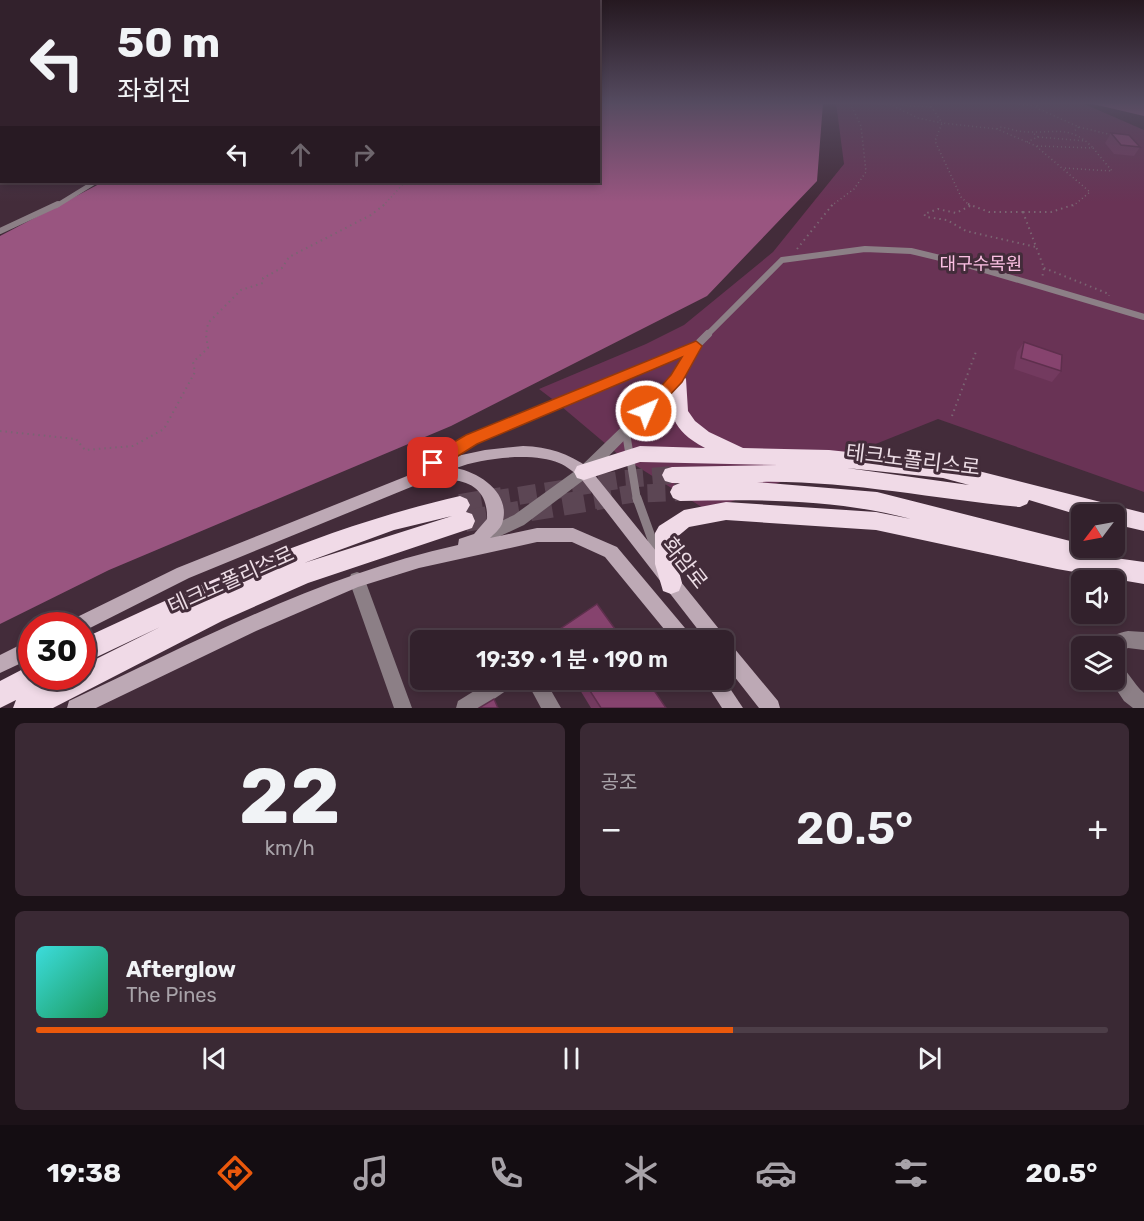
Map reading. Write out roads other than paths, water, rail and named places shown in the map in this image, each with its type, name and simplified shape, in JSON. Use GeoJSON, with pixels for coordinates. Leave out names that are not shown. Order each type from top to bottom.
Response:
{"type":"FeatureCollection","features":[{"type":"Feature","properties":{"kind":"highway"},"geometry":{"type":"LineString","coordinates":[[676,379],[678,410],[688,424],[707,441],[744,456]]}},
{"type":"Feature","properties":{"kind":"highway"},"geometry":{"type":"LineString","coordinates":[[584,472],[627,456],[640,454],[829,458],[943,470],[1068,502]]}},
{"type":"Feature","properties":{"kind":"highway","name":"테크노폴리스로"},"geometry":{"type":"LineString","coordinates":[[1144,522],[1068,502],[950,492],[846,476],[781,473],[676,483],[877,501],[1144,572]]}},
{"type":"Feature","properties":{"kind":"highway"},"geometry":{"type":"LineString","coordinates":[[671,583],[666,564],[666,532],[684,519],[726,511],[876,521],[1058,560],[1144,572]]}},
{"type":"Feature","properties":{"kind":"highway"},"geometry":{"type":"LineString","coordinates":[[96,645],[213,590],[288,559],[387,523],[468,522]]}},
{"type":"Feature","properties":{"kind":"highway","name":"테크노폴리스로"},"geometry":{"type":"LineString","coordinates":[[26,708],[214,613],[304,574],[468,522]]}},
{"type":"Feature","properties":{"kind":"highway"},"geometry":{"type":"LineString","coordinates":[[0,695],[18,686]]}},
{"type":"Feature","properties":{"kind":"main road"},"geometry":{"type":"LineString","coordinates":[[96,616],[183,573],[462,460],[488,455],[533,453],[561,457],[584,472]]}},
{"type":"Feature","properties":{"kind":"main road","name":"화암로"},"geometry":{"type":"LineString","coordinates":[[584,472],[709,630]]}},
{"type":"Feature","properties":{"kind":"main road"},"geometry":{"type":"LineString","coordinates":[[394,486],[440,474],[462,474],[484,487],[495,503],[495,522],[468,522],[419,561]]}},
{"type":"Feature","properties":{"kind":"main road"},"geometry":{"type":"LineString","coordinates":[[76,708],[250,625],[357,580],[419,561],[537,535],[573,535],[611,552],[676,630]]}},
{"type":"Feature","properties":{"kind":"main road"},"geometry":{"type":"LineString","coordinates":[[0,664],[18,655]]}},
{"type":"Feature","properties":{"kind":"main road"},"geometry":{"type":"LineString","coordinates":[[734,662],[771,708]]}},
{"type":"Feature","properties":{"kind":"main road"},"geometry":{"type":"LineString","coordinates":[[720,690],[734,708]]}},
{"type":"Feature","properties":{"kind":"street"},"geometry":{"type":"LineString","coordinates":[[468,522],[519,520],[584,472],[626,433],[676,379],[696,346]]}},
{"type":"Feature","properties":{"kind":"street"},"geometry":{"type":"LineString","coordinates":[[357,580],[403,708]]}},
{"type":"Feature","properties":{"kind":"street"},"geometry":{"type":"LineString","coordinates":[[1125,640],[1144,641]]}},
{"type":"Feature","properties":{"kind":"street"},"geometry":{"type":"LineString","coordinates":[[1125,686],[1144,705]]}},
{"type":"Feature","properties":{"kind":"street"},"geometry":{"type":"LineString","coordinates":[[465,708],[492,690]]}},
{"type":"Feature","properties":{"kind":"street"},"geometry":{"type":"LineString","coordinates":[[541,690],[552,708]]}},
{"type":"Feature","properties":{"kind":"lane"},"geometry":{"type":"LineString","coordinates":[[0,231],[47,210],[92,183]]}},
{"type":"Feature","properties":{"kind":"lane"},"geometry":{"type":"LineString","coordinates":[[394,486],[471,440],[696,346],[783,260],[865,249],[910,251],[960,263],[1144,317]]}},
{"type":"Feature","properties":{"kind":"lane"},"geometry":{"type":"LineString","coordinates":[[626,433],[627,456],[644,527],[671,583]]}},
{"type":"Feature","properties":{"kind":"tunnel"},"geometry":{"type":"LineString","coordinates":[[492,500],[625,479],[672,475]]}},
{"type":"Feature","properties":{"kind":"tunnel"},"geometry":{"type":"LineString","coordinates":[[594,500],[630,494],[680,492]]}},
{"type":"Feature","properties":{"kind":"tunnel"},"geometry":{"type":"LineString","coordinates":[[460,505],[502,498]]}},
{"type":"Feature","properties":{"kind":"tunnel"},"geometry":{"type":"LineString","coordinates":[[465,521],[603,498]]}},
{"type":"Feature","properties":{"kind":"park label","name":"대구수목원"},"geometry":{"type":"Point","coordinates":[981,264]}}]}
